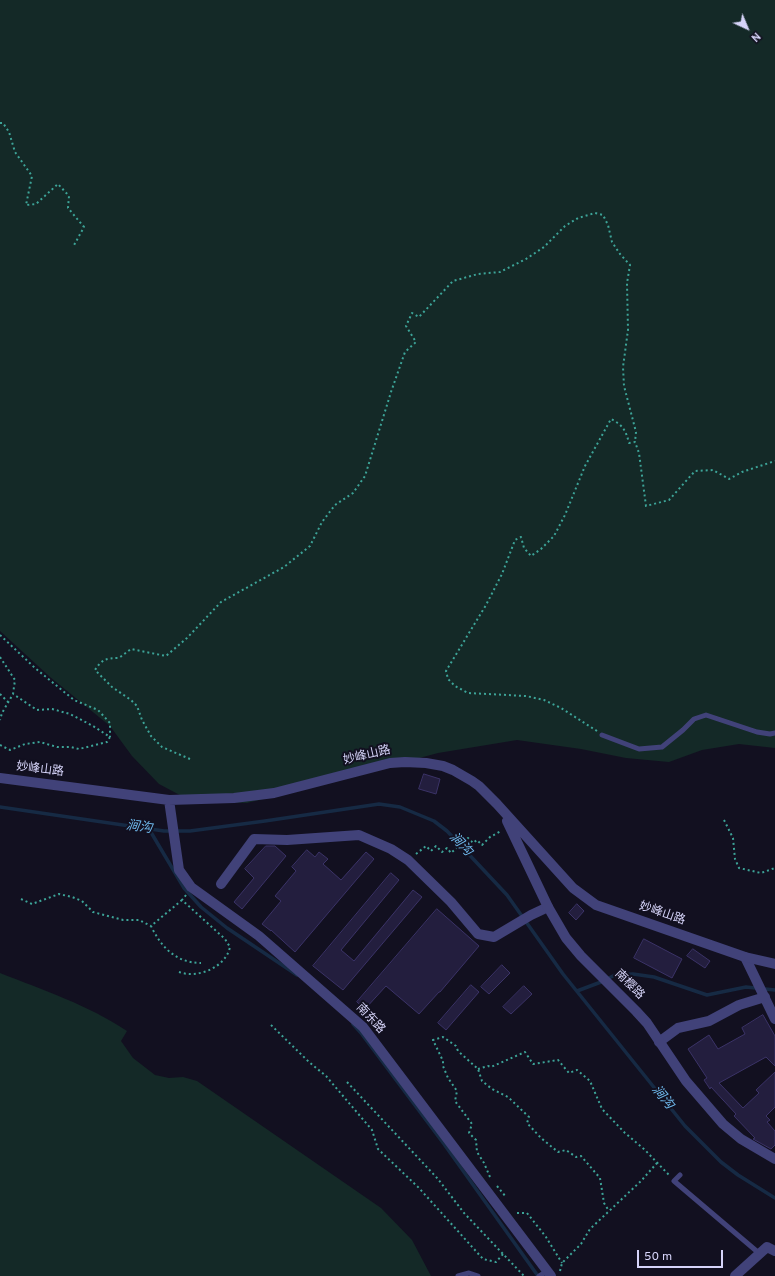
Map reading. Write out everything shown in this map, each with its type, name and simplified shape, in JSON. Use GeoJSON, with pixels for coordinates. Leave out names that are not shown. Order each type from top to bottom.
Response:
{"type":"FeatureCollection","features":[{"type":"Feature","properties":{"kind":"street","name":"妙峰山路"},"geometry":{"type":"LineString","coordinates":[[0,778],[169,800],[234,798],[274,793],[390,763],[426,763],[453,770],[479,786],[573,888],[596,905],[745,957],[775,964]]}},
{"type":"Feature","properties":{"kind":"street","name":"南东路"},"geometry":{"type":"LineString","coordinates":[[169,800],[179,870],[191,887],[259,936],[363,1027],[545,1274]]}},
{"type":"Feature","properties":{"kind":"street","name":"南樱路"},"geometry":{"type":"LineString","coordinates":[[497,804],[510,826],[548,907],[566,938],[581,956],[647,1023],[686,1081],[723,1124],[741,1139],[775,1159]]}},
{"type":"Feature","properties":{"kind":"street"},"geometry":{"type":"LineString","coordinates":[[221,884],[254,839],[287,840],[359,835],[391,848],[408,860],[451,902],[478,934],[494,937],[530,915],[548,907]]}},
{"type":"Feature","properties":{"kind":"street"},"geometry":{"type":"LineString","coordinates":[[745,957],[775,1019]]}},
{"type":"Feature","properties":{"kind":"street"},"geometry":{"type":"LineString","coordinates":[[659,1042],[678,1028],[709,1021],[739,1005],[764,995]]}},
{"type":"Feature","properties":{"kind":"street"},"geometry":{"type":"LineString","coordinates":[[734,1276],[767,1247],[775,1251]]}},
{"type":"Feature","properties":{"kind":"lane"},"geometry":{"type":"LineString","coordinates":[[602,735],[639,749],[662,747],[694,720],[706,715],[757,732],[770,734],[775,733]]}},
{"type":"Feature","properties":{"kind":"lane"},"geometry":{"type":"LineString","coordinates":[[680,1175],[674,1181],[760,1254]]}},
{"type":"Feature","properties":{"kind":"lane"},"geometry":{"type":"LineString","coordinates":[[458,1276],[468,1273],[478,1276]]}},
{"type":"Feature","properties":{"kind":"path"},"geometry":{"type":"LineString","coordinates":[[0,123],[3,124],[9,132],[15,152],[32,176],[26,205],[36,204],[58,184],[69,196],[68,208],[84,227],[74,246]]}},
{"type":"Feature","properties":{"kind":"path"},"geometry":{"type":"LineString","coordinates":[[190,759],[162,747],[151,736],[142,720],[137,706],[112,687],[95,670],[106,658],[119,658],[131,649],[166,656],[187,638],[221,602],[284,567],[310,546],[322,522],[335,505],[353,493],[365,476],[405,352],[416,342],[406,326],[412,313],[419,317],[453,281],[478,274],[500,272],[526,260],[544,247],[565,226],[578,218],[595,213],[603,215],[608,225],[612,242],[630,265],[627,283],[628,330],[623,367],[624,386],[636,432],[635,442],[639,453],[646,506],[669,500],[695,471],[713,470],[729,479],[742,472],[775,461]]}},
{"type":"Feature","properties":{"kind":"path"},"geometry":{"type":"LineString","coordinates":[[602,735],[561,708],[544,700],[526,696],[468,693],[455,686],[448,679],[446,671],[486,605],[502,574],[515,540],[521,537],[524,548],[531,556],[541,549],[554,536],[565,515],[585,466],[611,420],[618,422],[627,433],[629,443],[635,442]]}},
{"type":"Feature","properties":{"kind":"path"},"geometry":{"type":"LineString","coordinates":[[0,635],[35,668],[74,700],[98,710],[110,723],[110,737],[107,742],[79,749],[71,747],[57,748],[40,742],[25,744],[10,750],[0,745]]}},
{"type":"Feature","properties":{"kind":"path"},"geometry":{"type":"LineString","coordinates":[[0,657],[15,680],[13,694],[2,713],[0,720]]}},
{"type":"Feature","properties":{"kind":"path"},"geometry":{"type":"LineString","coordinates":[[0,694],[8,702]]}},
{"type":"Feature","properties":{"kind":"path"},"geometry":{"type":"LineString","coordinates":[[13,694],[37,710],[52,709],[70,714],[94,726],[110,737]]}},
{"type":"Feature","properties":{"kind":"path"},"geometry":{"type":"LineString","coordinates":[[724,820],[733,838],[735,859],[739,868],[761,873],[775,868]]}},
{"type":"Feature","properties":{"kind":"path"},"geometry":{"type":"LineString","coordinates":[[423,849],[426,846],[431,851],[436,846],[442,852],[447,848],[451,853],[468,838],[473,843],[477,840],[482,845],[490,837]]}},
{"type":"Feature","properties":{"kind":"path"},"geometry":{"type":"LineString","coordinates":[[21,899],[32,904],[59,894],[82,901],[92,912],[123,920],[139,920],[151,926],[157,939],[168,951],[182,960],[193,963],[201,963]]}},
{"type":"Feature","properties":{"kind":"path"},"geometry":{"type":"LineString","coordinates":[[151,926],[184,897]]}},
{"type":"Feature","properties":{"kind":"path"},"geometry":{"type":"LineString","coordinates":[[179,972],[196,975],[216,967],[228,955],[230,947],[225,939],[182,900]]}},
{"type":"Feature","properties":{"kind":"path"},"geometry":{"type":"LineString","coordinates":[[271,1025],[309,1062],[326,1076],[372,1130],[378,1149],[419,1188],[483,1259],[496,1262],[502,1254]]}},
{"type":"Feature","properties":{"kind":"path"},"geometry":{"type":"LineString","coordinates":[[490,1177],[477,1152],[476,1140],[469,1132],[472,1124],[455,1101],[457,1091],[442,1066],[443,1061],[433,1040],[443,1037],[456,1046],[458,1051],[478,1069],[482,1081],[492,1089],[508,1097],[529,1117],[527,1123],[541,1138],[558,1152],[566,1150],[576,1157],[582,1156],[600,1178],[604,1203],[609,1212]]}},
{"type":"Feature","properties":{"kind":"path"},"geometry":{"type":"LineString","coordinates":[[478,1069],[488,1066],[491,1067],[524,1052],[533,1064],[558,1060],[569,1073],[577,1070],[590,1081],[602,1109],[674,1181]]}},
{"type":"Feature","properties":{"kind":"path"},"geometry":{"type":"LineString","coordinates":[[347,1082],[438,1179],[464,1213],[524,1276]]}},
{"type":"Feature","properties":{"kind":"path"},"geometry":{"type":"LineString","coordinates":[[558,1276],[562,1263],[581,1244],[590,1229],[641,1181],[657,1163]]}},
{"type":"Feature","properties":{"kind":"path"},"geometry":{"type":"LineString","coordinates":[[495,1184],[500,1188],[509,1201]]}},
{"type":"Feature","properties":{"kind":"path"},"geometry":{"type":"LineString","coordinates":[[513,1207],[517,1213],[527,1213],[546,1237],[562,1263]]}},
{"type":"Feature","properties":{"kind":"green space"},"geometry":{"type":"Polygon","coordinates":[[[0,0],[775,0],[775,748],[739,744],[702,750],[669,762],[626,758],[581,749],[517,740],[438,753],[247,803],[191,801],[159,784],[132,756],[110,726],[50,677],[0,631],[0,0]]]}},
{"type":"Feature","properties":{"kind":"green space"},"geometry":{"type":"Polygon","coordinates":[[[0,973],[97,1013],[127,1031],[121,1041],[133,1058],[155,1075],[169,1078],[183,1077],[197,1081],[381,1208],[412,1240],[431,1276],[0,1276],[0,973]]]}},
{"type":"Feature","properties":{"kind":"building"},"geometry":{"type":"Polygon","coordinates":[[[424,774],[440,779],[436,794],[419,789],[424,774]]]}},
{"type":"Feature","properties":{"kind":"building"},"geometry":{"type":"Polygon","coordinates":[[[266,846],[275,846],[286,856],[242,909],[234,902],[254,878],[245,869],[266,846]]]}},
{"type":"Feature","properties":{"kind":"building"},"geometry":{"type":"Polygon","coordinates":[[[307,850],[315,857],[319,852],[328,859],[323,864],[341,880],[366,852],[374,859],[295,952],[271,930],[262,924],[281,901],[275,896],[296,871],[292,867],[307,850]]]}},
{"type":"Feature","properties":{"kind":"building"},"geometry":{"type":"Polygon","coordinates":[[[391,873],[399,880],[341,950],[354,961],[413,890],[422,897],[343,990],[313,966],[391,873]]]}},
{"type":"Feature","properties":{"kind":"building"},"geometry":{"type":"Polygon","coordinates":[[[577,904],[584,911],[576,920],[569,913],[577,904]]]}},
{"type":"Feature","properties":{"kind":"building"},"geometry":{"type":"Polygon","coordinates":[[[437,909],[479,946],[419,1014],[386,986],[365,1009],[357,1002],[437,909]]]}},
{"type":"Feature","properties":{"kind":"building"},"geometry":{"type":"Polygon","coordinates":[[[644,939],[682,959],[672,978],[634,958],[644,939]]]}},
{"type":"Feature","properties":{"kind":"building"},"geometry":{"type":"Polygon","coordinates":[[[693,949],[710,961],[705,968],[687,956],[693,949]]]}},
{"type":"Feature","properties":{"kind":"building"},"geometry":{"type":"Polygon","coordinates":[[[502,965],[510,973],[489,994],[481,987],[502,965]]]}},
{"type":"Feature","properties":{"kind":"building"},"geometry":{"type":"Polygon","coordinates":[[[471,985],[479,992],[446,1030],[438,1023],[471,985]]]}},
{"type":"Feature","properties":{"kind":"building"},"geometry":{"type":"Polygon","coordinates":[[[524,986],[532,994],[511,1014],[503,1007],[524,986]]]}},
{"type":"Feature","properties":{"kind":"building"},"geometry":{"type":"Polygon","coordinates":[[[763,1015],[775,1036],[775,1066],[766,1057],[719,1083],[743,1108],[759,1093],[756,1090],[775,1072],[775,1107],[766,1116],[770,1120],[767,1122],[775,1131],[775,1145],[771,1149],[753,1139],[755,1138],[734,1116],[736,1114],[711,1087],[710,1089],[704,1080],[707,1078],[688,1049],[709,1035],[718,1049],[745,1034],[742,1028],[763,1015]]]}},
{"type":"Feature","properties":{"kind":"waterway","name":"涧沟"},"geometry":{"type":"LineString","coordinates":[[0,807],[164,831],[190,831],[379,804],[400,807],[434,821],[447,831],[507,895],[563,974],[685,1126],[721,1162],[738,1175],[775,1198]]}},
{"type":"Feature","properties":{"kind":"waterway"},"geometry":{"type":"LineString","coordinates":[[149,829],[184,888],[201,907],[227,928],[297,975]]}},
{"type":"Feature","properties":{"kind":"waterway"},"geometry":{"type":"LineString","coordinates":[[577,991],[615,975],[633,974],[654,977],[707,995],[746,987],[775,990]]}},
{"type":"Feature","properties":{"kind":"waterway"},"geometry":{"type":"LineString","coordinates":[[353,1024],[444,1144],[538,1276]]}}]}
